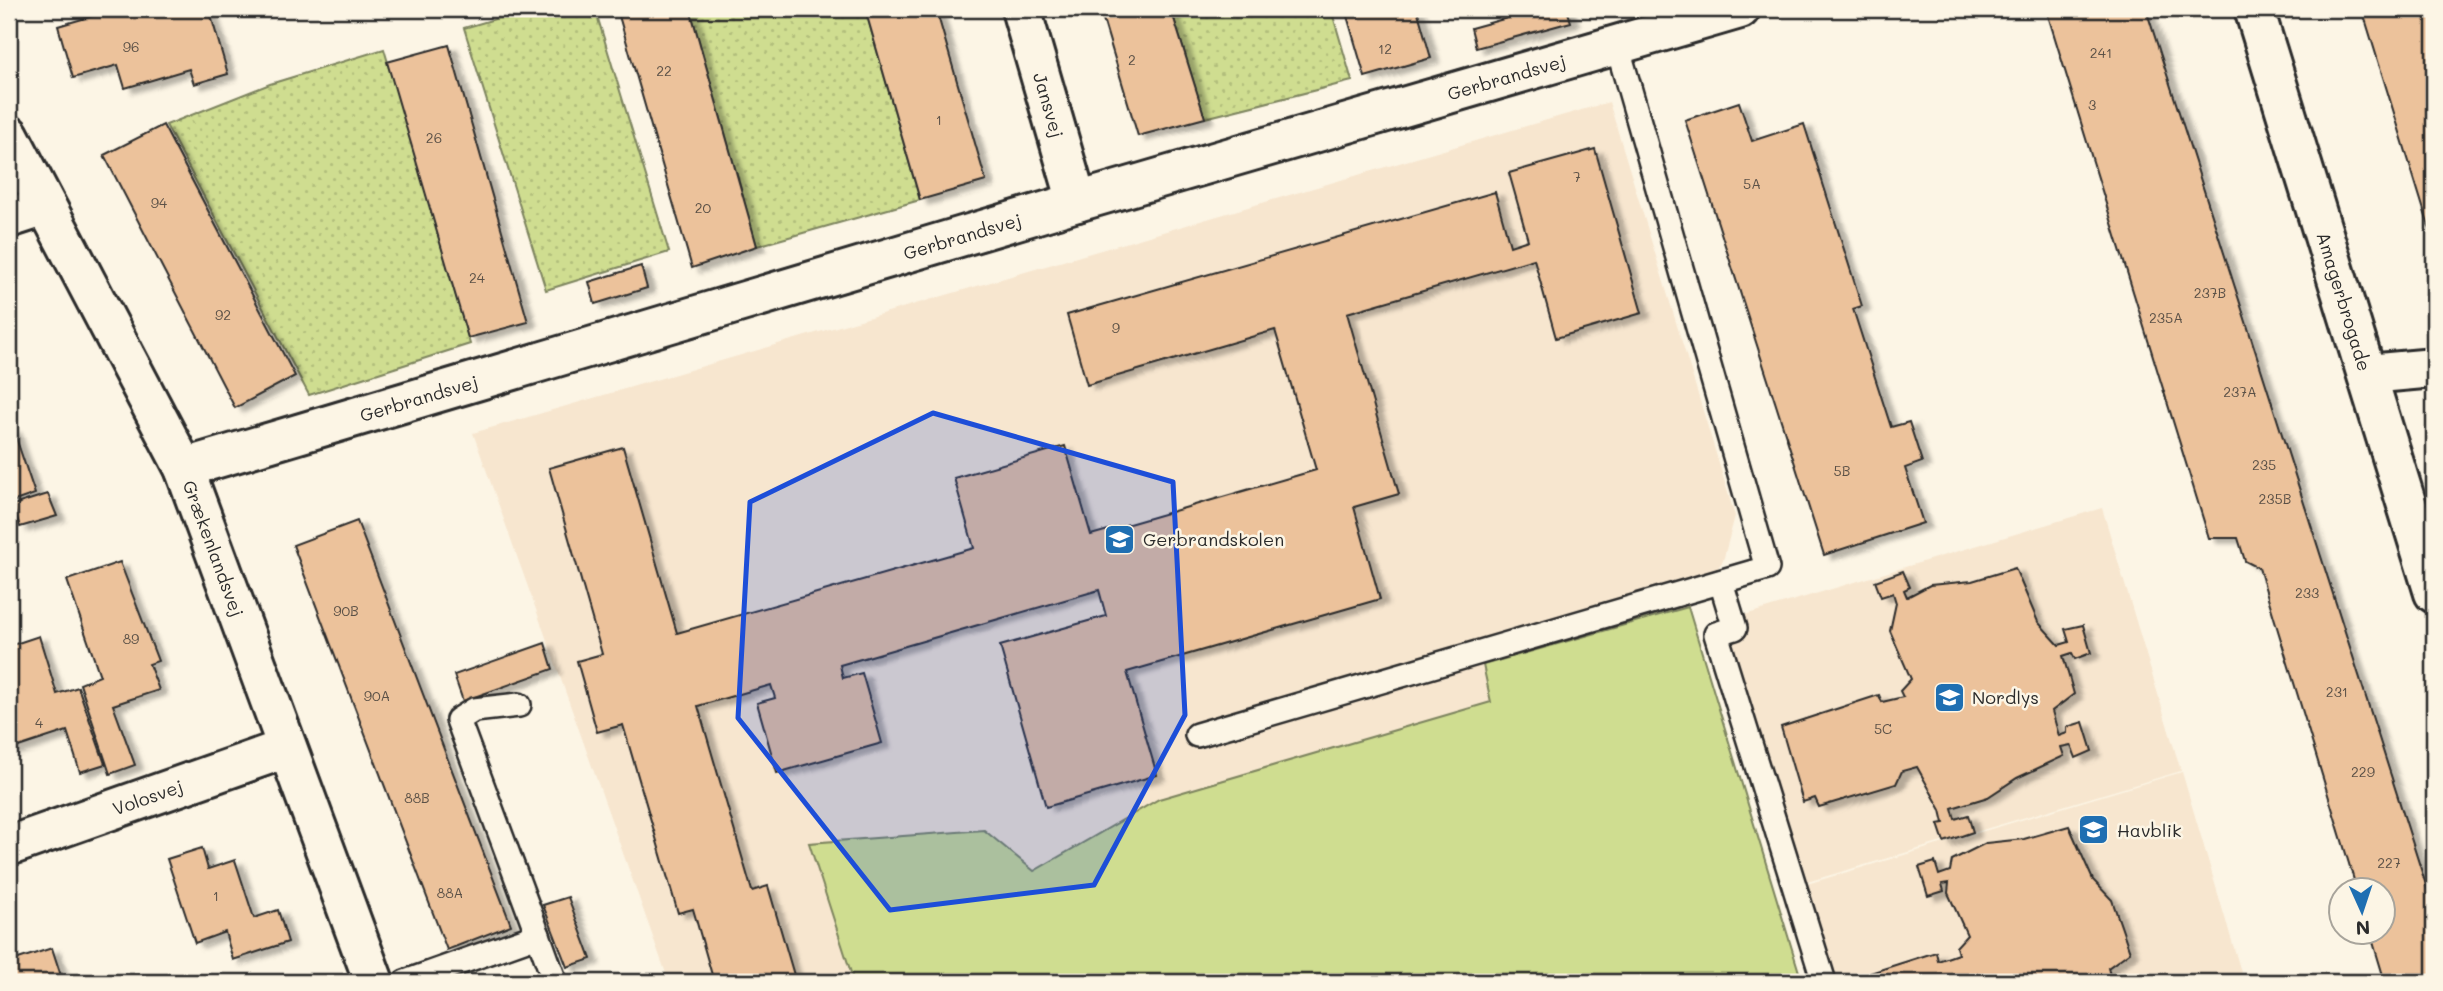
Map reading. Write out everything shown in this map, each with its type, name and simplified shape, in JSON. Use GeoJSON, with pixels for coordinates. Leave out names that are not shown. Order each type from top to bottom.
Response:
{"type":"FeatureCollection","features":[{"type":"Feature","properties":{"kind":"street","name":"Jansvej"},"geometry":{"type":"LineString","coordinates":[[1021,9],[1077,202]]}},
{"type":"Feature","properties":{"kind":"street","name":"Gerbrandsvej"},"geometry":{"type":"LineString","coordinates":[[184,468],[1077,202],[1740,9]]}},
{"type":"Feature","properties":{"kind":"street","name":"Amagerbrogade"},"geometry":{"type":"LineString","coordinates":[[2255,9],[2434,593]]}},
{"type":"Feature","properties":{"kind":"street","name":"Grækenlandsvej"},"geometry":{"type":"LineString","coordinates":[[9,135],[184,468],[374,982]]}},
{"type":"Feature","properties":{"kind":"street"},"geometry":{"type":"LineString","coordinates":[[9,218],[46,206]]}},
{"type":"Feature","properties":{"kind":"street"},"geometry":{"type":"LineString","coordinates":[[2368,374],[2434,368]]}},
{"type":"Feature","properties":{"kind":"street","name":"Volosvej"},"geometry":{"type":"LineString","coordinates":[[9,846],[287,748]]}},
{"type":"Feature","properties":{"kind":"lane"},"geometry":{"type":"LineString","coordinates":[[1197,735],[1767,568],[1617,45]]}},
{"type":"Feature","properties":{"kind":"lane"},"geometry":{"type":"LineString","coordinates":[[1721,582],[1735,628],[1716,634],[1824,982]]}},
{"type":"Feature","properties":{"kind":"lane"},"geometry":{"type":"LineString","coordinates":[[519,705],[474,710],[458,720],[555,982]]}},
{"type":"Feature","properties":{"kind":"lane"},"geometry":{"type":"LineString","coordinates":[[405,982],[538,935]]}},
{"type":"Feature","properties":{"kind":"highlighted area"},"geometry":{"type":"Polygon","coordinates":[[[933,413],[1173,482],[1185,715],[1094,885],[890,910],[738,718],[750,502],[933,413]]]}},
{"type":"Feature","properties":{"kind":"shaded area","name":"Gerbrandskolen"},"geometry":{"type":"Polygon","coordinates":[[[1609,102],[1735,516],[1723,561],[1688,607],[1483,665],[1491,702],[1159,799],[1034,871],[984,830],[809,843],[854,982],[669,982],[473,433],[1609,102]]]}},
{"type":"Feature","properties":{"kind":"shaded area","name":"Nordlys"},"geometry":{"type":"Polygon","coordinates":[[[2102,508],[2181,771],[1797,885],[1718,623],[2102,508]]]}},
{"type":"Feature","properties":{"kind":"shaded area","name":"Havblik"},"geometry":{"type":"Polygon","coordinates":[[[2182,772],[2244,982],[1826,982],[1797,887],[2182,772]]]}},
{"type":"Feature","properties":{"kind":"green space"},"geometry":{"type":"Polygon","coordinates":[[[529,9],[595,9],[669,252],[546,290],[464,28],[529,9]]]}},
{"type":"Feature","properties":{"kind":"green space"},"geometry":{"type":"Polygon","coordinates":[[[690,9],[865,9],[920,200],[757,246],[690,9]]]}},
{"type":"Feature","properties":{"kind":"green space"},"geometry":{"type":"Polygon","coordinates":[[[1171,9],[1331,9],[1352,81],[1205,118],[1171,9]]]}},
{"type":"Feature","properties":{"kind":"green space"},"geometry":{"type":"Polygon","coordinates":[[[384,49],[470,344],[309,395],[166,125],[270,84],[384,49]]]}},
{"type":"Feature","properties":{"kind":"green space"},"geometry":{"type":"Polygon","coordinates":[[[1688,607],[1802,982],[854,982],[809,843],[984,830],[1034,871],[1159,799],[1491,702],[1483,665],[1688,607]]]}},
{"type":"Feature","properties":{"kind":"building"},"geometry":{"type":"Polygon","coordinates":[[[117,9],[157,9],[159,14],[176,9],[209,9],[228,74],[194,84],[189,69],[125,88],[118,65],[73,78],[58,26],[117,9]]]}},
{"type":"Feature","properties":{"kind":"building"},"geometry":{"type":"Polygon","coordinates":[[[617,9],[690,9],[757,246],[692,268],[617,9]]]}},
{"type":"Feature","properties":{"kind":"building"},"geometry":{"type":"Polygon","coordinates":[[[865,9],[936,9],[986,181],[920,200],[865,9]]]}},
{"type":"Feature","properties":{"kind":"building"},"geometry":{"type":"Polygon","coordinates":[[[1100,9],[1171,9],[1205,118],[1138,136],[1100,9]]]}},
{"type":"Feature","properties":{"kind":"building"},"geometry":{"type":"Polygon","coordinates":[[[1345,9],[1417,9],[1431,58],[1365,77],[1345,9]]]}},
{"type":"Feature","properties":{"kind":"building"},"geometry":{"type":"Polygon","coordinates":[[[1540,9],[1567,9],[1571,22],[1476,48],[1471,28],[1540,9]]]}},
{"type":"Feature","properties":{"kind":"building"},"geometry":{"type":"Polygon","coordinates":[[[2046,9],[2146,9],[2434,910],[2434,982],[2385,982],[2374,946],[2398,946],[2398,876],[2353,876],[2259,568],[2245,561],[2238,538],[2209,538],[2046,9]]]}},
{"type":"Feature","properties":{"kind":"building"},"geometry":{"type":"Polygon","coordinates":[[[2362,9],[2434,9],[2434,243],[2362,9]]]}},
{"type":"Feature","properties":{"kind":"building"},"geometry":{"type":"Polygon","coordinates":[[[449,45],[528,322],[468,338],[387,62],[449,45]]]}},
{"type":"Feature","properties":{"kind":"building"},"geometry":{"type":"Polygon","coordinates":[[[1739,102],[1752,141],[1804,124],[1862,306],[1853,309],[1891,427],[1909,422],[1922,462],[1905,468],[1923,523],[1824,555],[1685,120],[1739,102]]]}},
{"type":"Feature","properties":{"kind":"building"},"geometry":{"type":"Polygon","coordinates":[[[163,125],[295,376],[235,408],[104,155],[163,125]]]}},
{"type":"Feature","properties":{"kind":"building"},"geometry":{"type":"Polygon","coordinates":[[[1595,149],[1642,313],[1556,338],[1534,259],[1347,313],[1399,494],[1354,507],[1380,599],[1127,672],[1157,775],[1046,807],[1000,646],[1106,616],[1099,590],[840,665],[843,678],[862,673],[882,743],[777,773],[757,703],[775,698],[771,685],[698,706],[752,891],[768,886],[796,982],[714,982],[693,909],[678,913],[623,725],[597,732],[577,661],[602,654],[549,468],[623,447],[677,633],[974,548],[954,478],[1065,446],[1091,535],[1316,470],[1275,330],[1087,385],[1067,315],[1495,192],[1510,246],[1528,240],[1509,173],[1595,149]]]}},
{"type":"Feature","properties":{"kind":"building"},"geometry":{"type":"Polygon","coordinates":[[[641,266],[647,288],[595,304],[589,282],[641,266]]]}},
{"type":"Feature","properties":{"kind":"building"},"geometry":{"type":"Polygon","coordinates":[[[13,429],[35,494],[9,503],[9,430],[13,429]]]}},
{"type":"Feature","properties":{"kind":"building"},"geometry":{"type":"Polygon","coordinates":[[[48,494],[57,516],[20,527],[13,505],[48,494]]]}},
{"type":"Feature","properties":{"kind":"building"},"geometry":{"type":"Polygon","coordinates":[[[357,521],[511,925],[447,950],[293,545],[357,521]]]}},
{"type":"Feature","properties":{"kind":"building"},"geometry":{"type":"Polygon","coordinates":[[[120,562],[158,661],[149,664],[159,690],[113,705],[135,765],[110,774],[80,684],[100,676],[67,580],[120,562]]]}},
{"type":"Feature","properties":{"kind":"building"},"geometry":{"type":"Polygon","coordinates":[[[2015,568],[2038,622],[2059,645],[2069,642],[2065,629],[2083,625],[2091,653],[2075,659],[2072,653],[2063,656],[2074,694],[2052,711],[2059,736],[2067,733],[2067,727],[2083,722],[2092,751],[2076,758],[2071,745],[2061,747],[2064,756],[2017,778],[1988,797],[1952,808],[1955,819],[1968,815],[1973,832],[1944,842],[1938,824],[1944,823],[1941,810],[1917,767],[1902,771],[1896,784],[1819,807],[1815,798],[1803,802],[1781,727],[1879,695],[1882,702],[1903,697],[1900,691],[1911,679],[1890,631],[1896,603],[1893,593],[1881,597],[1875,581],[1903,571],[1910,587],[1904,590],[1907,597],[1930,585],[1972,581],[2015,568]]]}},
{"type":"Feature","properties":{"kind":"building"},"geometry":{"type":"Polygon","coordinates":[[[39,636],[57,694],[78,687],[105,764],[80,772],[67,731],[9,750],[9,646],[39,636]]]}},
{"type":"Feature","properties":{"kind":"building"},"geometry":{"type":"Polygon","coordinates":[[[545,643],[553,669],[463,701],[454,675],[545,643]]]}},
{"type":"Feature","properties":{"kind":"building"},"geometry":{"type":"Polygon","coordinates":[[[2069,826],[2093,880],[2112,900],[2130,952],[2108,968],[2112,982],[1842,982],[1936,952],[1938,961],[1958,954],[1956,947],[1967,935],[1948,893],[1949,883],[1942,884],[1944,891],[1928,896],[1919,867],[1935,862],[1939,875],[1950,871],[1952,860],[1986,843],[2024,839],[2069,826]]]}},
{"type":"Feature","properties":{"kind":"building"},"geometry":{"type":"Polygon","coordinates":[[[202,848],[208,869],[235,860],[254,918],[278,910],[288,942],[233,960],[225,932],[195,943],[167,859],[202,848]]]}},
{"type":"Feature","properties":{"kind":"building"},"geometry":{"type":"Polygon","coordinates":[[[568,897],[591,959],[567,967],[543,905],[568,897]]]}},
{"type":"Feature","properties":{"kind":"building"},"geometry":{"type":"Polygon","coordinates":[[[52,948],[63,982],[9,982],[9,962],[52,948]]]}},
{"type":"Feature","properties":{"kind":"place","name":"Gerbrandskolen"},"geometry":{"type":"Point","coordinates":[1120,539]}},
{"type":"Feature","properties":{"kind":"place","name":"Nordlys"},"geometry":{"type":"Point","coordinates":[1949,697]}},
{"type":"Feature","properties":{"kind":"place","name":"Havblik"},"geometry":{"type":"Point","coordinates":[2094,830]}}]}
